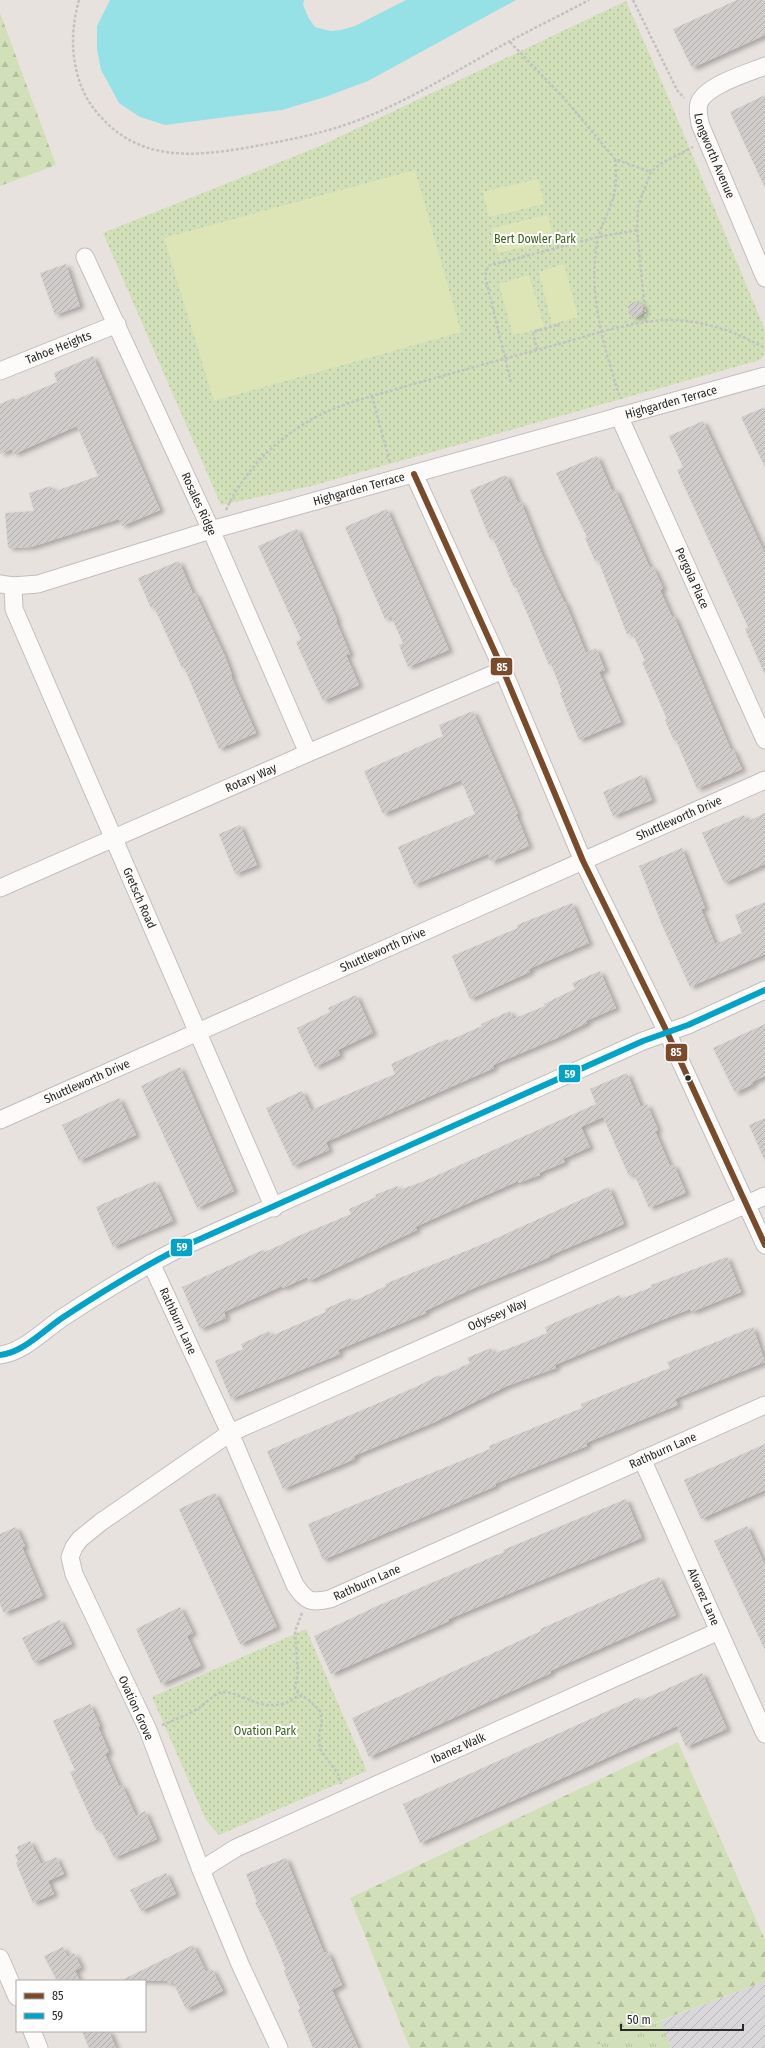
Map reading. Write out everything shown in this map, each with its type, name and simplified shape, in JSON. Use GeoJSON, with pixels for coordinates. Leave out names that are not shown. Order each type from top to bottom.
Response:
{"type":"FeatureCollection","features":[{"type":"Feature","properties":{"kind":"street","name":"Longworth Avenue"},"geometry":{"type":"LineString","coordinates":[[765,66],[713,88],[705,94],[700,102],[698,112],[700,124],[706,140],[765,278]]}},
{"type":"Feature","properties":{"kind":"street","name":"Rosales Ridge"},"geometry":{"type":"LineString","coordinates":[[85,257],[214,529],[308,753]]}},
{"type":"Feature","properties":{"kind":"street","name":"Tahoe Heights"},"geometry":{"type":"LineString","coordinates":[[0,371],[117,324]]}},
{"type":"Feature","properties":{"kind":"street","name":"Highgarden Terrace"},"geometry":{"type":"LineString","coordinates":[[7,585],[38,584],[214,529],[765,376]]}},
{"type":"Feature","properties":{"kind":"street","name":"Pergola Place"},"geometry":{"type":"LineString","coordinates":[[623,415],[765,740]]}},
{"type":"Feature","properties":{"kind":"street"},"geometry":{"type":"LineString","coordinates":[[414,474],[503,670],[583,861],[666,1032],[765,1245]]}},
{"type":"Feature","properties":{"kind":"street","name":"Gretsch Road"},"geometry":{"type":"LineString","coordinates":[[7,585],[14,609],[114,838],[197,1034],[274,1208]]}},
{"type":"Feature","properties":{"kind":"street","name":"Rotary Way"},"geometry":{"type":"LineString","coordinates":[[0,888],[308,753],[503,670]]}},
{"type":"Feature","properties":{"kind":"street","name":"Shuttleworth Drive"},"geometry":{"type":"LineString","coordinates":[[0,1120],[197,1034],[765,780]]}},
{"type":"Feature","properties":{"kind":"street"},"geometry":{"type":"LineString","coordinates":[[0,1355],[10,1354],[62,1319],[151,1263],[180,1248],[274,1208],[666,1032],[692,1023],[765,990]]}},
{"type":"Feature","properties":{"kind":"street","name":"Odyssey Way"},"geometry":{"type":"LineString","coordinates":[[230,1433],[765,1196]]}},
{"type":"Feature","properties":{"kind":"street","name":"Rathburn Lane"},"geometry":{"type":"LineString","coordinates":[[151,1263],[230,1433],[295,1585],[304,1598],[314,1602],[330,1599],[765,1404]]}},
{"type":"Feature","properties":{"kind":"street","name":"Ovation Grove"},"geometry":{"type":"LineString","coordinates":[[230,1433],[101,1522],[80,1539],[74,1547],[70,1557],[74,1574],[148,1730],[201,1870],[240,1964],[279,2048]]}},
{"type":"Feature","properties":{"kind":"street","name":"Alvarez Lane"},"geometry":{"type":"LineString","coordinates":[[642,1459],[765,1734]]}},
{"type":"Feature","properties":{"kind":"street","name":"Ibanez Walk"},"geometry":{"type":"LineString","coordinates":[[201,1870],[236,1848],[719,1631]]}},
{"type":"Feature","properties":{"kind":"street"},"geometry":{"type":"LineString","coordinates":[[0,1958],[16,1995]]}},
{"type":"Feature","properties":{"kind":"street"},"geometry":{"type":"LineString","coordinates":[[32,2032],[39,2048]]}},
{"type":"Feature","properties":{"kind":"path"},"geometry":{"type":"LineString","coordinates":[[79,0],[74,17],[73,46],[80,84],[91,107],[104,121],[135,143],[154,151],[177,155],[248,147],[297,138],[343,125],[419,93],[589,0]]}},
{"type":"Feature","properties":{"kind":"path"},"geometry":{"type":"LineString","coordinates":[[633,0],[677,90],[685,99],[700,102]]}},
{"type":"Feature","properties":{"kind":"path"},"geometry":{"type":"LineString","coordinates":[[510,42],[564,98],[615,159],[651,172]]}},
{"type":"Feature","properties":{"kind":"path"},"geometry":{"type":"LineString","coordinates":[[646,322],[637,230],[638,206],[651,172],[660,164],[706,140]]}},
{"type":"Feature","properties":{"kind":"path"},"geometry":{"type":"LineString","coordinates":[[615,159],[616,178],[614,197],[598,237],[594,266],[595,290],[601,333],[623,415]]}},
{"type":"Feature","properties":{"kind":"path"},"geometry":{"type":"LineString","coordinates":[[511,382],[485,276],[488,266],[598,237],[637,230]]}},
{"type":"Feature","properties":{"kind":"path"},"geometry":{"type":"LineString","coordinates":[[214,529],[240,485],[259,460],[273,447],[307,422],[330,409],[505,358],[646,322],[678,320],[710,325],[728,330],[765,348]]}},
{"type":"Feature","properties":{"kind":"path"},"geometry":{"type":"LineString","coordinates":[[537,350],[533,332],[560,324]]}},
{"type":"Feature","properties":{"kind":"path"},"geometry":{"type":"LineString","coordinates":[[372,396],[391,467],[396,479]]}},
{"type":"Feature","properties":{"kind":"path"},"geometry":{"type":"LineString","coordinates":[[309,1600],[295,1631],[298,1672],[296,1688],[299,1695],[308,1699],[320,1711],[322,1723],[319,1733],[320,1749],[338,1774],[348,1798]]}},
{"type":"Feature","properties":{"kind":"path"},"geometry":{"type":"LineString","coordinates":[[148,1730],[198,1708],[215,1695],[224,1692],[233,1693],[256,1703],[271,1705],[289,1703],[299,1695]]}},
{"type":"Feature","properties":{"kind":"shaded area"},"geometry":{"type":"Polygon","coordinates":[[[765,1981],[765,2048],[671,2048],[661,2021],[765,1981]]]}},
{"type":"Feature","properties":{"kind":"green space","name":"Bert Dowler Park"},"geometry":{"type":"Polygon","coordinates":[[[626,1],[667,94],[765,330],[765,354],[760,360],[311,486],[221,505],[103,233],[320,146],[626,1]]]}},
{"type":"Feature","properties":{"kind":"green space"},"geometry":{"type":"Polygon","coordinates":[[[0,13],[56,165],[0,186],[0,13]]]}},
{"type":"Feature","properties":{"kind":"green space"},"geometry":{"type":"Polygon","coordinates":[[[415,170],[461,332],[214,401],[164,238],[415,170]]]}},
{"type":"Feature","properties":{"kind":"green space"},"geometry":{"type":"Polygon","coordinates":[[[538,179],[544,204],[489,217],[483,192],[538,179]]]}},
{"type":"Feature","properties":{"kind":"green space"},"geometry":{"type":"Polygon","coordinates":[[[548,215],[554,240],[498,253],[492,228],[548,215]]]}},
{"type":"Feature","properties":{"kind":"green space"},"geometry":{"type":"Polygon","coordinates":[[[564,264],[578,317],[552,324],[539,272],[564,264]]]}},
{"type":"Feature","properties":{"kind":"green space"},"geometry":{"type":"Polygon","coordinates":[[[529,275],[544,327],[513,335],[499,284],[529,275]]]}},
{"type":"Feature","properties":{"kind":"green space","name":"Ovation Park"},"geometry":{"type":"Polygon","coordinates":[[[306,1629],[367,1771],[219,1835],[206,1820],[152,1697],[306,1629]]]}},
{"type":"Feature","properties":{"kind":"green space"},"geometry":{"type":"Polygon","coordinates":[[[678,1742],[765,1940],[765,1981],[588,2048],[410,2048],[350,1898],[678,1742]]]}},
{"type":"Feature","properties":{"kind":"green space"},"geometry":{"type":"Polygon","coordinates":[[[661,2021],[671,2048],[588,2048],[661,2021]]]}},
{"type":"Feature","properties":{"kind":"water"},"geometry":{"type":"Polygon","coordinates":[[[110,0],[304,0],[303,5],[308,17],[315,27],[330,31],[355,26],[406,0],[516,0],[368,81],[325,97],[282,110],[165,125],[140,117],[119,103],[101,70],[97,49],[97,26],[110,0]]]}},
{"type":"Feature","properties":{"kind":"building"},"geometry":{"type":"Polygon","coordinates":[[[737,0],[765,0],[765,35],[692,68],[673,29],[737,0]]]}},
{"type":"Feature","properties":{"kind":"building"},"geometry":{"type":"Polygon","coordinates":[[[765,95],[765,188],[730,112],[765,95]]]}},
{"type":"Feature","properties":{"kind":"building"},"geometry":{"type":"Polygon","coordinates":[[[66,264],[80,306],[55,315],[40,273],[66,264]]]}},
{"type":"Feature","properties":{"kind":"building"},"geometry":{"type":"Polygon","coordinates":[[[635,301],[643,305],[643,313],[636,318],[629,314],[628,306],[635,301]]]}},
{"type":"Feature","properties":{"kind":"building"},"geometry":{"type":"Polygon","coordinates":[[[93,356],[160,510],[122,526],[119,519],[31,547],[8,548],[5,513],[34,511],[29,493],[51,486],[53,492],[98,476],[77,426],[14,454],[12,449],[0,454],[0,404],[14,398],[15,400],[57,382],[54,373],[93,356]]]}},
{"type":"Feature","properties":{"kind":"building"},"geometry":{"type":"Polygon","coordinates":[[[765,407],[765,467],[741,417],[765,407]]]}},
{"type":"Feature","properties":{"kind":"building"},"geometry":{"type":"Polygon","coordinates":[[[703,421],[765,554],[765,675],[745,629],[748,627],[677,470],[683,467],[669,436],[703,421]]]}},
{"type":"Feature","properties":{"kind":"building"},"geometry":{"type":"Polygon","coordinates":[[[597,456],[612,491],[615,489],[650,568],[653,567],[663,588],[660,590],[672,617],[674,616],[731,750],[733,749],[742,769],[697,789],[676,740],[674,741],[665,720],[667,719],[642,662],[645,661],[632,632],[627,634],[598,560],[595,561],[585,538],[587,537],[556,473],[597,456]]]}},
{"type":"Feature","properties":{"kind":"building"},"geometry":{"type":"Polygon","coordinates":[[[506,475],[518,503],[521,502],[541,552],[565,602],[586,653],[596,648],[605,670],[599,672],[621,722],[579,740],[560,693],[562,692],[551,664],[549,665],[516,587],[514,588],[493,538],[490,539],[470,490],[506,475]]]}},
{"type":"Feature","properties":{"kind":"building"},"geometry":{"type":"Polygon","coordinates":[[[387,509],[449,650],[408,667],[399,645],[403,643],[391,616],[385,619],[345,527],[387,509]]]}},
{"type":"Feature","properties":{"kind":"building"},"geometry":{"type":"Polygon","coordinates":[[[297,529],[337,620],[336,621],[350,654],[346,655],[359,685],[323,701],[296,642],[301,639],[258,546],[297,529]]]}},
{"type":"Feature","properties":{"kind":"building"},"geometry":{"type":"Polygon","coordinates":[[[179,561],[193,594],[195,593],[224,654],[232,675],[231,676],[256,733],[219,749],[184,667],[182,668],[154,607],[151,608],[138,578],[179,561]]]}},
{"type":"Feature","properties":{"kind":"building"},"geometry":{"type":"Polygon","coordinates":[[[473,711],[518,814],[516,814],[529,846],[491,862],[488,854],[414,885],[398,847],[475,814],[461,780],[383,814],[364,771],[443,736],[439,725],[473,711]]]}},
{"type":"Feature","properties":{"kind":"building"},"geometry":{"type":"Polygon","coordinates":[[[642,775],[652,800],[613,816],[603,792],[642,775]]]}},
{"type":"Feature","properties":{"kind":"building"},"geometry":{"type":"Polygon","coordinates":[[[765,813],[765,864],[724,883],[702,833],[744,815],[747,822],[765,813]]]}},
{"type":"Feature","properties":{"kind":"building"},"geometry":{"type":"Polygon","coordinates":[[[240,825],[257,865],[235,874],[219,834],[240,825]]]}},
{"type":"Feature","properties":{"kind":"building"},"geometry":{"type":"Polygon","coordinates":[[[682,848],[705,908],[701,909],[715,944],[742,933],[735,915],[765,902],[765,954],[690,987],[662,925],[639,866],[682,848]]]}},
{"type":"Feature","properties":{"kind":"building"},"geometry":{"type":"Polygon","coordinates":[[[572,903],[589,943],[529,969],[530,972],[470,999],[452,956],[518,928],[517,925],[572,903]]]}},
{"type":"Feature","properties":{"kind":"building"},"geometry":{"type":"Polygon","coordinates":[[[600,971],[616,1008],[586,1021],[587,1023],[557,1038],[493,1065],[494,1068],[326,1142],[329,1150],[293,1166],[266,1108],[302,1091],[311,1110],[395,1074],[391,1064],[447,1039],[448,1041],[482,1026],[481,1024],[510,1011],[513,1019],[545,1006],[544,1004],[575,989],[572,983],[600,971]]]}},
{"type":"Feature","properties":{"kind":"building"},"geometry":{"type":"Polygon","coordinates":[[[356,995],[373,1033],[338,1050],[340,1055],[315,1067],[297,1028],[330,1012],[328,1008],[356,995]]]}},
{"type":"Feature","properties":{"kind":"building"},"geometry":{"type":"Polygon","coordinates":[[[765,1024],[765,1076],[735,1093],[713,1048],[765,1024]]]}},
{"type":"Feature","properties":{"kind":"building"},"geometry":{"type":"Polygon","coordinates":[[[180,1067],[234,1191],[197,1208],[141,1086],[180,1067]]]}},
{"type":"Feature","properties":{"kind":"building"},"geometry":{"type":"Polygon","coordinates":[[[627,1073],[641,1107],[647,1104],[658,1130],[655,1131],[670,1166],[674,1165],[686,1193],[649,1208],[634,1173],[629,1176],[603,1117],[581,1127],[590,1147],[563,1159],[565,1162],[539,1173],[540,1175],[518,1183],[518,1181],[415,1227],[417,1230],[309,1281],[307,1277],[283,1288],[282,1286],[224,1312],[226,1318],[200,1329],[182,1287],[263,1250],[265,1252],[291,1239],[351,1214],[349,1209],[376,1197],[375,1195],[397,1186],[399,1190],[422,1182],[596,1104],[590,1089],[627,1073]]]}},
{"type":"Feature","properties":{"kind":"building"},"geometry":{"type":"Polygon","coordinates":[[[119,1098],[136,1135],[79,1161],[62,1125],[119,1098]]]}},
{"type":"Feature","properties":{"kind":"building"},"geometry":{"type":"Polygon","coordinates":[[[765,1118],[765,1161],[749,1125],[765,1118]]]}},
{"type":"Feature","properties":{"kind":"building"},"geometry":{"type":"Polygon","coordinates":[[[155,1181],[173,1221],[113,1247],[96,1207],[155,1181]]]}},
{"type":"Feature","properties":{"kind":"building"},"geometry":{"type":"Polygon","coordinates":[[[609,1187],[624,1224],[549,1256],[550,1257],[474,1288],[425,1311],[426,1313],[338,1350],[340,1354],[231,1399],[215,1361],[243,1349],[241,1344],[269,1331],[271,1336],[326,1312],[325,1309],[350,1298],[352,1302],[386,1286],[385,1284],[488,1242],[609,1187]]]}},
{"type":"Feature","properties":{"kind":"building"},"geometry":{"type":"Polygon","coordinates":[[[727,1257],[741,1292],[692,1312],[690,1309],[659,1321],[555,1365],[556,1368],[507,1386],[435,1422],[354,1456],[355,1459],[283,1489],[267,1451],[418,1386],[439,1375],[440,1377],[470,1363],[467,1358],[491,1348],[493,1354],[518,1345],[547,1333],[545,1327],[570,1316],[620,1295],[621,1299],[652,1287],[651,1285],[727,1257]]]}},
{"type":"Feature","properties":{"kind":"building"},"geometry":{"type":"Polygon","coordinates":[[[753,1327],[765,1362],[675,1399],[678,1405],[586,1443],[587,1446],[495,1484],[496,1486],[323,1560],[308,1524],[490,1449],[489,1446],[582,1408],[581,1404],[670,1368],[667,1362],[753,1327]]]}},
{"type":"Feature","properties":{"kind":"building"},"geometry":{"type":"Polygon","coordinates":[[[765,1444],[765,1490],[701,1519],[684,1480],[765,1444]]]}},
{"type":"Feature","properties":{"kind":"building"},"geometry":{"type":"Polygon","coordinates":[[[215,1493],[277,1627],[240,1644],[179,1509],[215,1493]]]}},
{"type":"Feature","properties":{"kind":"building"},"geometry":{"type":"Polygon","coordinates":[[[626,1499],[642,1538],[449,1619],[449,1621],[331,1674],[314,1636],[375,1607],[504,1552],[503,1550],[626,1499]]]}},
{"type":"Feature","properties":{"kind":"building"},"geometry":{"type":"Polygon","coordinates":[[[747,1526],[765,1565],[765,1650],[714,1541],[747,1526]]]}},
{"type":"Feature","properties":{"kind":"building"},"geometry":{"type":"Polygon","coordinates":[[[16,1527],[25,1546],[22,1547],[43,1596],[4,1613],[0,1604],[0,1534],[16,1527]]]}},
{"type":"Feature","properties":{"kind":"building"},"geometry":{"type":"Polygon","coordinates":[[[659,1577],[676,1615],[550,1671],[551,1673],[369,1757],[352,1718],[541,1631],[540,1629],[659,1577]]]}},
{"type":"Feature","properties":{"kind":"building"},"geometry":{"type":"Polygon","coordinates":[[[180,1607],[193,1633],[187,1636],[201,1666],[161,1684],[136,1629],[180,1607]]]}},
{"type":"Feature","properties":{"kind":"building"},"geometry":{"type":"Polygon","coordinates":[[[60,1620],[72,1644],[34,1663],[22,1638],[60,1620]]]}},
{"type":"Feature","properties":{"kind":"building"},"geometry":{"type":"Polygon","coordinates":[[[702,1673],[727,1729],[686,1747],[677,1726],[420,1843],[403,1804],[639,1697],[640,1701],[702,1673]]]}},
{"type":"Feature","properties":{"kind":"building"},"geometry":{"type":"Polygon","coordinates":[[[90,1704],[100,1726],[98,1727],[109,1752],[105,1754],[119,1786],[122,1785],[136,1816],[145,1811],[157,1839],[114,1858],[100,1828],[96,1830],[70,1772],[75,1770],[53,1721],[90,1704]]]}},
{"type":"Feature","properties":{"kind":"building"},"geometry":{"type":"Polygon","coordinates":[[[30,1841],[41,1864],[56,1857],[64,1874],[48,1881],[54,1894],[33,1903],[16,1863],[18,1861],[15,1855],[19,1853],[17,1847],[30,1841]]]}},
{"type":"Feature","properties":{"kind":"building"},"geometry":{"type":"Polygon","coordinates":[[[286,1858],[324,1953],[328,1952],[342,1985],[332,1990],[358,2048],[313,2048],[298,2010],[300,2008],[284,1971],[286,1970],[266,1923],[255,1903],[257,1902],[246,1874],[286,1858]]]}},
{"type":"Feature","properties":{"kind":"building"},"geometry":{"type":"Polygon","coordinates":[[[166,1873],[176,1894],[141,1911],[130,1890],[166,1873]]]}},
{"type":"Feature","properties":{"kind":"building"},"geometry":{"type":"Polygon","coordinates":[[[193,1945],[206,1972],[212,1969],[223,1991],[186,2009],[173,1982],[169,1984],[167,1981],[122,1980],[193,1945]]]}},
{"type":"Feature","properties":{"kind":"building"},"geometry":{"type":"Polygon","coordinates":[[[63,1947],[68,1957],[74,1953],[81,1967],[75,1971],[80,1980],[56,1980],[44,1956],[63,1947]]]}},
{"type":"Feature","properties":{"kind":"building"},"geometry":{"type":"Polygon","coordinates":[[[82,2032],[109,2032],[116,2048],[89,2048],[82,2032]]]}},
{"type":"Feature","properties":{"kind":"transit line","name":"85"},"geometry":{"type":"LineString","coordinates":[[414,474],[503,670],[583,861],[667,1032],[765,1245]]}},
{"type":"Feature","properties":{"kind":"transit line","name":"59"},"geometry":{"type":"LineString","coordinates":[[0,1355],[24,1346],[91,1299],[180,1248],[643,1041],[688,1025],[765,990]]}}]}
